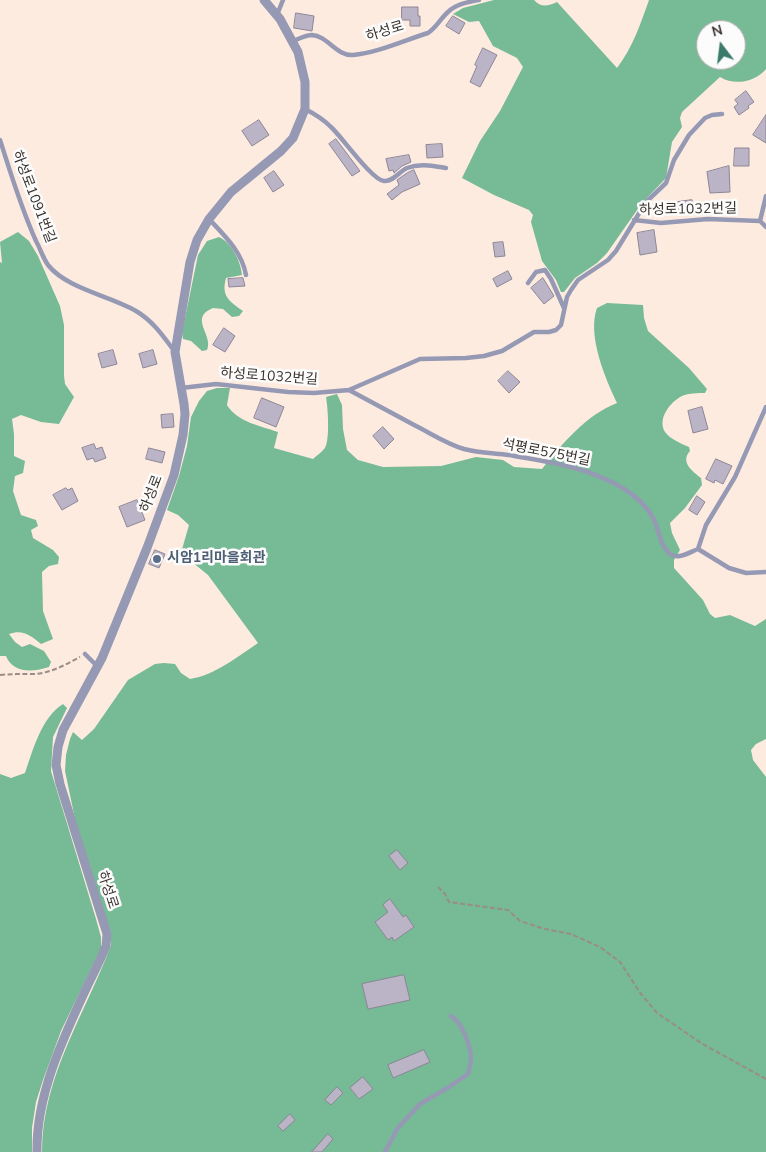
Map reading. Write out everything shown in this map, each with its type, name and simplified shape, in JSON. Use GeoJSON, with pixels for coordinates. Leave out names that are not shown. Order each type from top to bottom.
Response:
{"type":"FeatureCollection","features":[{"type":"Feature","properties":{"kind":"street","name":"하성로"},"geometry":{"type":"LineString","coordinates":[[37,1152],[41,1107],[52,1070],[106,946],[106,934],[60,784],[56,765],[58,747],[63,730],[98,667],[147,548],[174,476],[184,424],[184,404],[175,352],[190,262],[197,240],[209,219],[231,192],[269,162],[293,138],[306,109],[304,82],[298,52],[276,15],[264,0]]}},
{"type":"Feature","properties":{"kind":"lane"},"geometry":{"type":"LineString","coordinates":[[276,15],[283,0]]}},
{"type":"Feature","properties":{"kind":"lane","name":"하성로"},"geometry":{"type":"LineString","coordinates":[[293,41],[312,35],[319,37],[345,55],[369,52],[428,33],[436,28],[448,12],[458,5],[478,0]]}},
{"type":"Feature","properties":{"kind":"lane"},"geometry":{"type":"LineString","coordinates":[[306,109],[317,114],[330,126],[368,171],[379,180],[391,180],[400,172],[418,165],[446,168]]}},
{"type":"Feature","properties":{"kind":"lane"},"geometry":{"type":"LineString","coordinates":[[634,220],[651,197],[666,183],[680,149],[698,124],[712,115],[722,114]]}},
{"type":"Feature","properties":{"kind":"lane","name":"하성로1091번길"},"geometry":{"type":"LineString","coordinates":[[0,140],[24,213],[49,265],[75,284],[124,305]]}},
{"type":"Feature","properties":{"kind":"lane"},"geometry":{"type":"LineString","coordinates":[[766,196],[760,221],[766,227]]}},
{"type":"Feature","properties":{"kind":"lane"},"geometry":{"type":"LineString","coordinates":[[209,219],[236,250],[241,258],[246,275]]}},
{"type":"Feature","properties":{"kind":"lane","name":"하성로1032번길"},"geometry":{"type":"LineString","coordinates":[[181,388],[216,384],[288,392],[314,393],[349,390],[420,359],[484,356],[502,350],[534,332],[556,330],[561,325],[571,290],[578,280],[608,260],[616,251],[634,220],[661,223],[708,219],[760,221]]}},
{"type":"Feature","properties":{"kind":"lane"},"geometry":{"type":"LineString","coordinates":[[528,283],[536,272],[545,270],[557,290],[565,309]]}},
{"type":"Feature","properties":{"kind":"lane","name":"하성로"},"geometry":{"type":"LineString","coordinates":[[124,305],[147,318],[161,332],[175,352]]}},
{"type":"Feature","properties":{"kind":"lane","name":"석평로575번길"},"geometry":{"type":"LineString","coordinates":[[349,390],[432,435],[463,449],[574,467],[609,480],[639,500],[649,511],[668,553],[675,556],[684,555],[698,548]]}},
{"type":"Feature","properties":{"kind":"lane"},"geometry":{"type":"LineString","coordinates":[[766,407],[735,477],[706,525],[698,548],[729,568],[746,573],[766,572]]}},
{"type":"Feature","properties":{"kind":"lane"},"geometry":{"type":"LineString","coordinates":[[85,654],[98,667]]}},
{"type":"Feature","properties":{"kind":"lane"},"geometry":{"type":"LineString","coordinates":[[385,1152],[397,1130],[420,1104],[468,1074],[471,1059],[467,1040],[456,1019],[451,1016]]}},
{"type":"Feature","properties":{"kind":"path"},"geometry":{"type":"LineString","coordinates":[[0,675],[45,672],[61,667],[85,654]]}},
{"type":"Feature","properties":{"kind":"path"},"geometry":{"type":"LineString","coordinates":[[438,888],[445,894],[449,902],[508,910],[520,921],[545,929],[571,934],[600,948],[620,962],[641,994],[657,1013],[701,1043],[766,1079]]}},
{"type":"Feature","properties":{"kind":"green space"},"geometry":{"type":"Polygon","coordinates":[[[494,0],[534,0],[545,6],[557,2],[617,68],[632,44],[649,0],[766,0],[766,69],[751,80],[738,82],[720,77],[682,112],[680,118],[682,127],[672,142],[666,178],[642,203],[607,253],[597,263],[575,278],[564,292],[561,292],[556,280],[542,261],[531,222],[533,215],[529,210],[494,195],[462,178],[480,141],[500,111],[523,67],[517,58],[493,46],[479,21],[469,22],[453,14],[463,8],[494,0]]]}},
{"type":"Feature","properties":{"kind":"green space"},"geometry":{"type":"Polygon","coordinates":[[[18,232],[29,241],[38,256],[60,306],[64,325],[65,384],[74,397],[59,424],[41,422],[21,415],[12,419],[14,456],[25,461],[23,473],[15,476],[13,491],[21,515],[36,520],[38,526],[31,530],[33,538],[53,550],[59,557],[58,564],[49,566],[42,572],[43,611],[53,639],[41,644],[26,634],[18,632],[9,634],[22,647],[30,644],[44,651],[51,662],[49,667],[37,670],[19,669],[9,662],[6,656],[0,656],[0,262],[2,263],[0,242],[18,232]]]}},
{"type":"Feature","properties":{"kind":"green space"},"geometry":{"type":"Polygon","coordinates":[[[219,237],[232,248],[240,264],[242,275],[226,278],[225,294],[230,301],[243,311],[239,316],[232,317],[223,309],[213,308],[206,312],[202,317],[202,322],[208,344],[207,350],[202,351],[191,341],[183,339],[182,333],[198,255],[207,241],[219,237]]]}},
{"type":"Feature","properties":{"kind":"green space"},"geometry":{"type":"Polygon","coordinates":[[[607,303],[643,305],[648,331],[689,368],[707,389],[705,393],[688,394],[677,399],[664,416],[663,427],[667,435],[689,447],[690,451],[686,459],[688,466],[701,478],[702,485],[685,508],[670,523],[672,533],[680,550],[674,560],[674,568],[703,600],[710,614],[715,618],[730,615],[755,626],[766,619],[766,739],[756,744],[751,750],[753,760],[766,777],[766,1152],[42,1152],[44,1124],[49,1097],[57,1071],[111,945],[111,932],[75,819],[65,771],[70,739],[73,732],[82,740],[94,729],[128,680],[155,664],[175,664],[181,673],[190,679],[217,670],[258,643],[208,575],[181,553],[189,525],[178,515],[167,510],[187,446],[191,417],[199,401],[207,391],[217,388],[230,388],[227,405],[231,411],[250,423],[278,432],[274,448],[313,459],[327,444],[326,397],[337,394],[342,405],[343,429],[347,450],[358,460],[383,467],[441,466],[476,457],[503,460],[514,467],[542,469],[575,431],[595,415],[617,403],[603,369],[594,331],[594,319],[597,308],[607,303]]]}},
{"type":"Feature","properties":{"kind":"green space"},"geometry":{"type":"Polygon","coordinates":[[[63,704],[67,708],[53,737],[51,771],[96,919],[101,937],[101,948],[61,1031],[43,1080],[36,1102],[32,1128],[32,1152],[0,1152],[0,774],[11,778],[25,773],[43,726],[55,710],[63,704]]]}},
{"type":"Feature","properties":{"kind":"building"},"geometry":{"type":"Polygon","coordinates":[[[402,7],[418,7],[420,26],[410,26],[410,20],[402,20],[402,7]]]}},
{"type":"Feature","properties":{"kind":"building"},"geometry":{"type":"Polygon","coordinates":[[[296,13],[314,16],[312,31],[294,28],[296,13]]]}},
{"type":"Feature","properties":{"kind":"building"},"geometry":{"type":"Polygon","coordinates":[[[453,16],[465,23],[459,34],[446,26],[453,16]]]}},
{"type":"Feature","properties":{"kind":"building"},"geometry":{"type":"Polygon","coordinates":[[[483,48],[497,55],[480,87],[470,82],[483,48]]]}},
{"type":"Feature","properties":{"kind":"building"},"geometry":{"type":"Polygon","coordinates":[[[746,91],[754,102],[739,115],[734,107],[738,104],[735,100],[746,91]]]}},
{"type":"Feature","properties":{"kind":"building"},"geometry":{"type":"Polygon","coordinates":[[[766,115],[766,143],[753,135],[766,115]]]}},
{"type":"Feature","properties":{"kind":"building"},"geometry":{"type":"Polygon","coordinates":[[[259,120],[269,135],[252,146],[242,131],[259,120]]]}},
{"type":"Feature","properties":{"kind":"building"},"geometry":{"type":"Polygon","coordinates":[[[336,139],[360,171],[352,176],[329,144],[336,139]]]}},
{"type":"Feature","properties":{"kind":"building"},"geometry":{"type":"Polygon","coordinates":[[[442,144],[443,157],[427,158],[426,145],[442,144]]]}},
{"type":"Feature","properties":{"kind":"building"},"geometry":{"type":"Polygon","coordinates":[[[735,148],[749,148],[749,166],[734,166],[735,148]]]}},
{"type":"Feature","properties":{"kind":"building"},"geometry":{"type":"Polygon","coordinates":[[[409,155],[411,162],[402,166],[394,173],[393,170],[389,171],[386,159],[409,155]]]}},
{"type":"Feature","properties":{"kind":"building"},"geometry":{"type":"Polygon","coordinates":[[[729,166],[730,192],[710,193],[707,172],[729,166]]]}},
{"type":"Feature","properties":{"kind":"building"},"geometry":{"type":"Polygon","coordinates":[[[414,170],[420,184],[402,192],[392,200],[387,194],[399,185],[397,180],[414,170]]]}},
{"type":"Feature","properties":{"kind":"building"},"geometry":{"type":"Polygon","coordinates":[[[274,171],[284,185],[273,192],[264,178],[274,171]]]}},
{"type":"Feature","properties":{"kind":"building"},"geometry":{"type":"Polygon","coordinates":[[[692,200],[693,207],[671,210],[671,203],[692,200]]]}},
{"type":"Feature","properties":{"kind":"building"},"geometry":{"type":"Polygon","coordinates":[[[654,230],[657,252],[640,255],[637,233],[654,230]]]}},
{"type":"Feature","properties":{"kind":"building"},"geometry":{"type":"Polygon","coordinates":[[[503,242],[505,256],[495,257],[493,243],[503,242]]]}},
{"type":"Feature","properties":{"kind":"building"},"geometry":{"type":"Polygon","coordinates":[[[508,271],[512,279],[497,287],[493,279],[508,271]]]}},
{"type":"Feature","properties":{"kind":"building"},"geometry":{"type":"Polygon","coordinates":[[[243,278],[245,286],[229,287],[228,279],[243,278]]]}},
{"type":"Feature","properties":{"kind":"building"},"geometry":{"type":"Polygon","coordinates":[[[543,278],[554,296],[544,304],[531,288],[543,278]]]}},
{"type":"Feature","properties":{"kind":"building"},"geometry":{"type":"Polygon","coordinates":[[[224,328],[235,336],[225,352],[213,345],[224,328]]]}},
{"type":"Feature","properties":{"kind":"building"},"geometry":{"type":"Polygon","coordinates":[[[113,350],[117,364],[102,368],[98,354],[113,350]]]}},
{"type":"Feature","properties":{"kind":"building"},"geometry":{"type":"Polygon","coordinates":[[[153,350],[157,364],[143,368],[139,354],[153,350]]]}},
{"type":"Feature","properties":{"kind":"building"},"geometry":{"type":"Polygon","coordinates":[[[508,371],[520,382],[509,393],[498,381],[508,371]]]}},
{"type":"Feature","properties":{"kind":"building"},"geometry":{"type":"Polygon","coordinates":[[[262,398],[284,407],[276,427],[254,418],[262,398]]]}},
{"type":"Feature","properties":{"kind":"building"},"geometry":{"type":"Polygon","coordinates":[[[702,407],[708,429],[693,433],[688,411],[702,407]]]}},
{"type":"Feature","properties":{"kind":"building"},"geometry":{"type":"Polygon","coordinates":[[[173,414],[174,427],[162,428],[161,415],[173,414]]]}},
{"type":"Feature","properties":{"kind":"building"},"geometry":{"type":"Polygon","coordinates":[[[383,427],[394,439],[384,449],[373,436],[383,427]]]}},
{"type":"Feature","properties":{"kind":"building"},"geometry":{"type":"Polygon","coordinates":[[[94,444],[96,449],[102,447],[106,458],[95,462],[93,458],[87,460],[82,448],[94,444]]]}},
{"type":"Feature","properties":{"kind":"building"},"geometry":{"type":"Polygon","coordinates":[[[149,448],[165,452],[162,463],[146,459],[149,448]]]}},
{"type":"Feature","properties":{"kind":"building"},"geometry":{"type":"Polygon","coordinates":[[[716,459],[732,466],[723,484],[715,480],[714,483],[706,479],[716,459]]]}},
{"type":"Feature","properties":{"kind":"building"},"geometry":{"type":"Polygon","coordinates":[[[66,488],[68,490],[72,488],[78,501],[62,510],[53,495],[66,488]]]}},
{"type":"Feature","properties":{"kind":"building"},"geometry":{"type":"Polygon","coordinates":[[[697,496],[705,502],[697,515],[689,510],[697,496]]]}},
{"type":"Feature","properties":{"kind":"building"},"geometry":{"type":"Polygon","coordinates":[[[137,500],[145,520],[127,527],[119,507],[137,500]]]}},
{"type":"Feature","properties":{"kind":"building","name":"시암1리마을회관"},"geometry":{"type":"Polygon","coordinates":[[[155,550],[165,554],[159,568],[149,564],[155,550]]]}},
{"type":"Feature","properties":{"kind":"building"},"geometry":{"type":"Polygon","coordinates":[[[397,850],[408,863],[400,870],[389,856],[397,850]]]}},
{"type":"Feature","properties":{"kind":"building"},"geometry":{"type":"Polygon","coordinates":[[[390,899],[403,917],[406,915],[414,927],[394,941],[392,937],[388,940],[375,922],[388,912],[383,905],[390,899]]]}},
{"type":"Feature","properties":{"kind":"building"},"geometry":{"type":"Polygon","coordinates":[[[404,975],[410,1000],[368,1009],[362,984],[404,975]]]}},
{"type":"Feature","properties":{"kind":"building"},"geometry":{"type":"Polygon","coordinates":[[[424,1050],[430,1062],[393,1078],[388,1065],[424,1050]]]}},
{"type":"Feature","properties":{"kind":"building"},"geometry":{"type":"Polygon","coordinates":[[[363,1077],[373,1089],[359,1099],[350,1088],[363,1077]]]}},
{"type":"Feature","properties":{"kind":"building"},"geometry":{"type":"Polygon","coordinates":[[[337,1087],[343,1093],[331,1105],[325,1100],[337,1087]]]}},
{"type":"Feature","properties":{"kind":"building"},"geometry":{"type":"Polygon","coordinates":[[[290,1114],[295,1120],[283,1131],[278,1126],[290,1114]]]}},
{"type":"Feature","properties":{"kind":"building"},"geometry":{"type":"Polygon","coordinates":[[[328,1134],[333,1139],[322,1152],[312,1152],[328,1134]]]}},
{"type":"Feature","properties":{"kind":"place","name":"시암1리마을회관"},"geometry":{"type":"Point","coordinates":[157,559]}}]}
